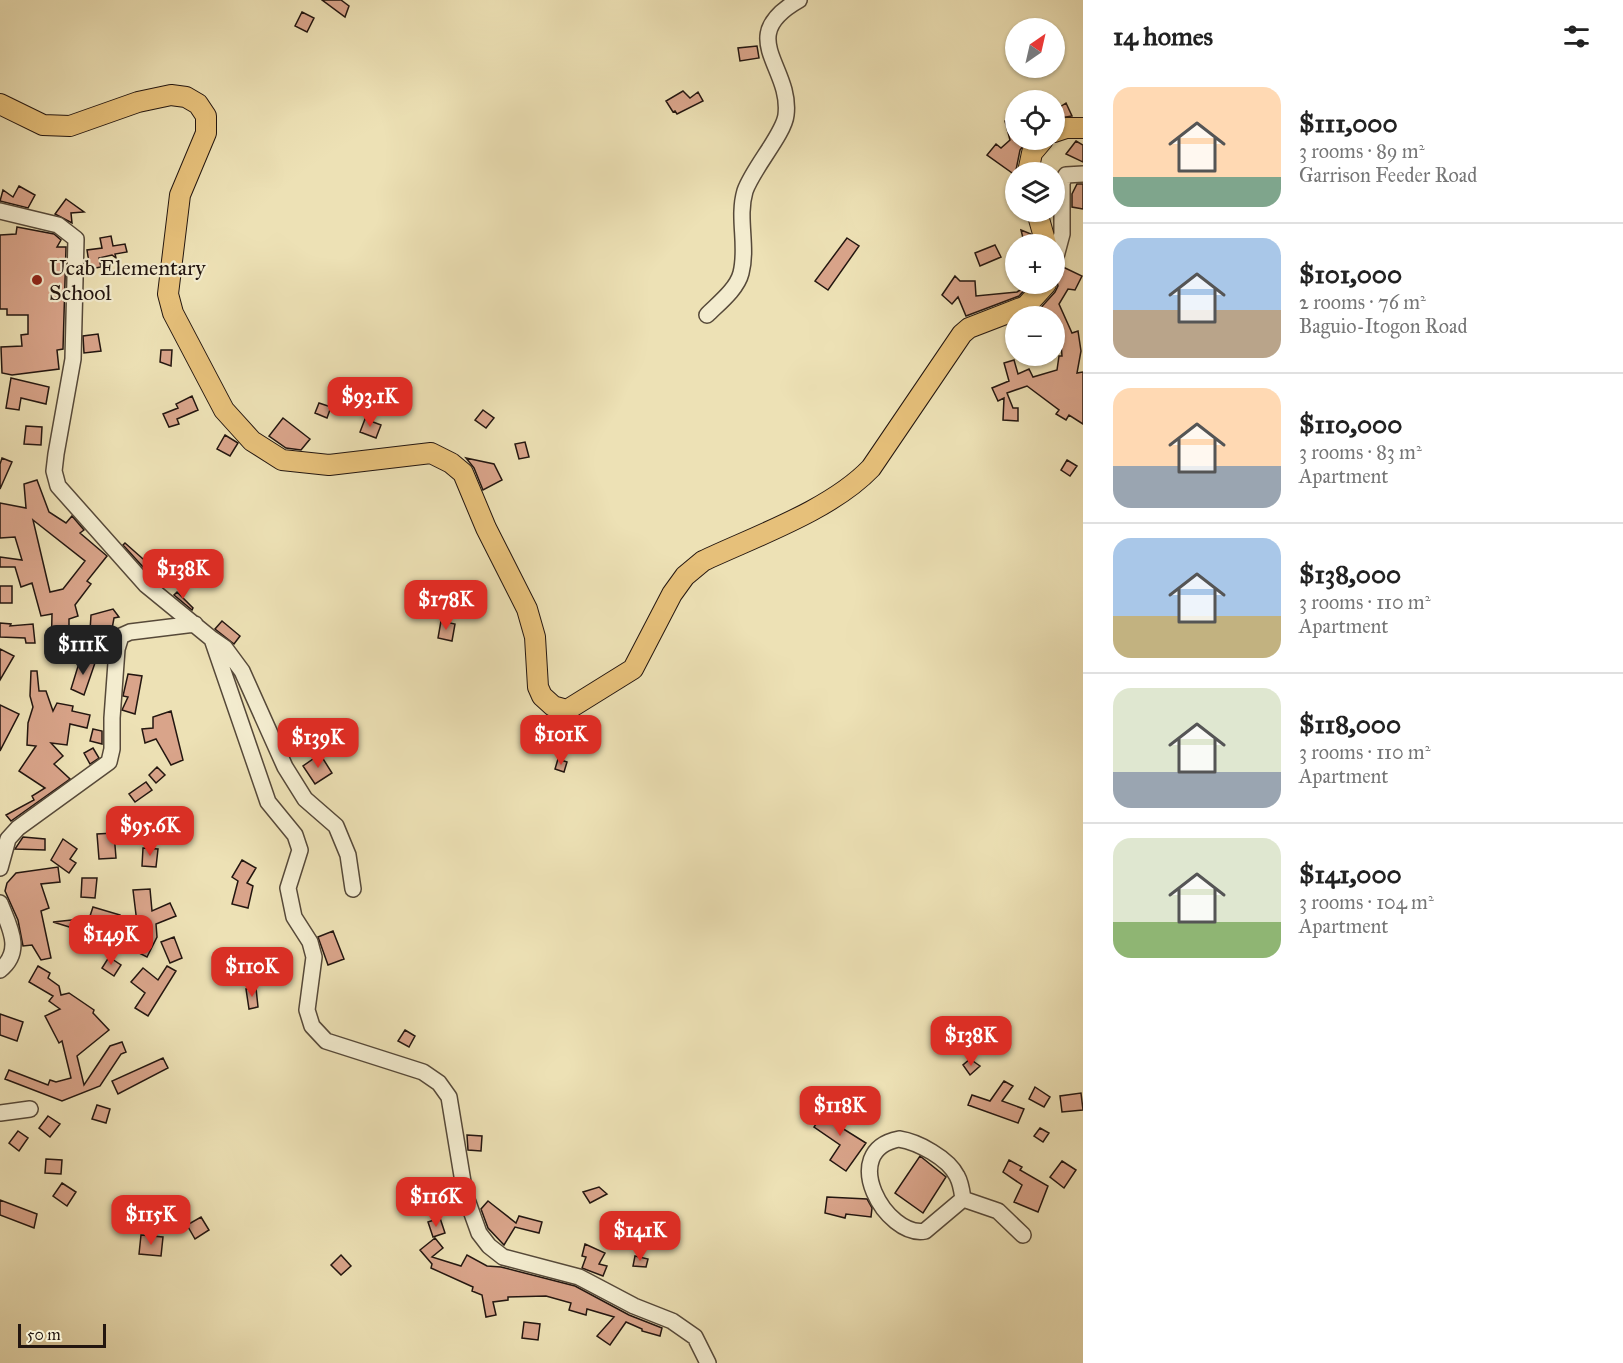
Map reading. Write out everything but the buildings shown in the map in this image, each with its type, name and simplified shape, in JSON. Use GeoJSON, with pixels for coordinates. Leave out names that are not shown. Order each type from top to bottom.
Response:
{"type":"FeatureCollection","features":[{"type":"Feature","properties":{"kind":"main road"},"geometry":{"type":"LineString","coordinates":[[0,104],[43,125],[70,126],[138,102],[171,95],[186,97],[198,104],[206,116],[206,133],[180,195],[168,294],[173,313],[224,410],[252,441],[282,460],[328,465],[423,453],[443,458],[463,473],[486,528],[527,609],[535,637],[538,687],[546,701],[560,709],[567,710],[588,699],[633,669],[672,594],[693,569],[703,561],[834,499],[855,485],[871,468],[962,334],[969,328],[1026,306],[1037,294]]}},
{"type":"Feature","properties":{"kind":"main road"},"geometry":{"type":"LineString","coordinates":[[1065,128],[1083,128]]}},
{"type":"Feature","properties":{"kind":"street"},"geometry":{"type":"LineString","coordinates":[[707,315],[731,291],[741,273],[741,218],[745,192],[786,117],[786,99],[766,42],[771,22],[799,0]]}},
{"type":"Feature","properties":{"kind":"street"},"geometry":{"type":"LineString","coordinates":[[1062,234],[1062,182],[1066,176],[1073,173],[1083,174]]}},
{"type":"Feature","properties":{"kind":"street"},"geometry":{"type":"LineString","coordinates":[[0,211],[58,225],[76,239],[73,359],[56,454],[54,471],[58,486],[146,585],[225,648],[242,671],[285,767],[305,799],[336,826],[348,855],[353,889]]}},
{"type":"Feature","properties":{"kind":"street"},"geometry":{"type":"LineString","coordinates":[[0,868],[8,839],[18,828],[109,762],[112,749],[117,649],[121,636],[130,632],[195,624]]}},
{"type":"Feature","properties":{"kind":"street"},"geometry":{"type":"LineString","coordinates":[[213,639],[268,802],[295,836],[300,850],[288,888],[294,917],[310,942],[314,957],[307,1010],[312,1026],[326,1041],[423,1072],[439,1083],[449,1096],[465,1194],[479,1233],[489,1246],[504,1257],[579,1277],[634,1306],[672,1320],[696,1337],[708,1363]]}},
{"type":"Feature","properties":{"kind":"street"},"geometry":{"type":"LineString","coordinates":[[0,903],[14,940],[14,952],[0,970]]}},
{"type":"Feature","properties":{"kind":"street"},"geometry":{"type":"LineString","coordinates":[[0,1113],[30,1109]]}},
{"type":"Feature","properties":{"kind":"street"},"geometry":{"type":"LineString","coordinates":[[890,1141],[910,1141],[950,1166],[959,1182],[963,1199],[925,1231],[908,1230],[898,1223],[876,1196],[870,1177],[869,1161],[872,1154],[877,1147],[890,1141]]}},
{"type":"Feature","properties":{"kind":"street"},"geometry":{"type":"LineString","coordinates":[[963,1199],[998,1211],[1023,1235]]}},
{"type":"Feature","properties":{"kind":"place","name":"Ucab Elementary School"},"geometry":{"type":"Point","coordinates":[37,280]}}]}
